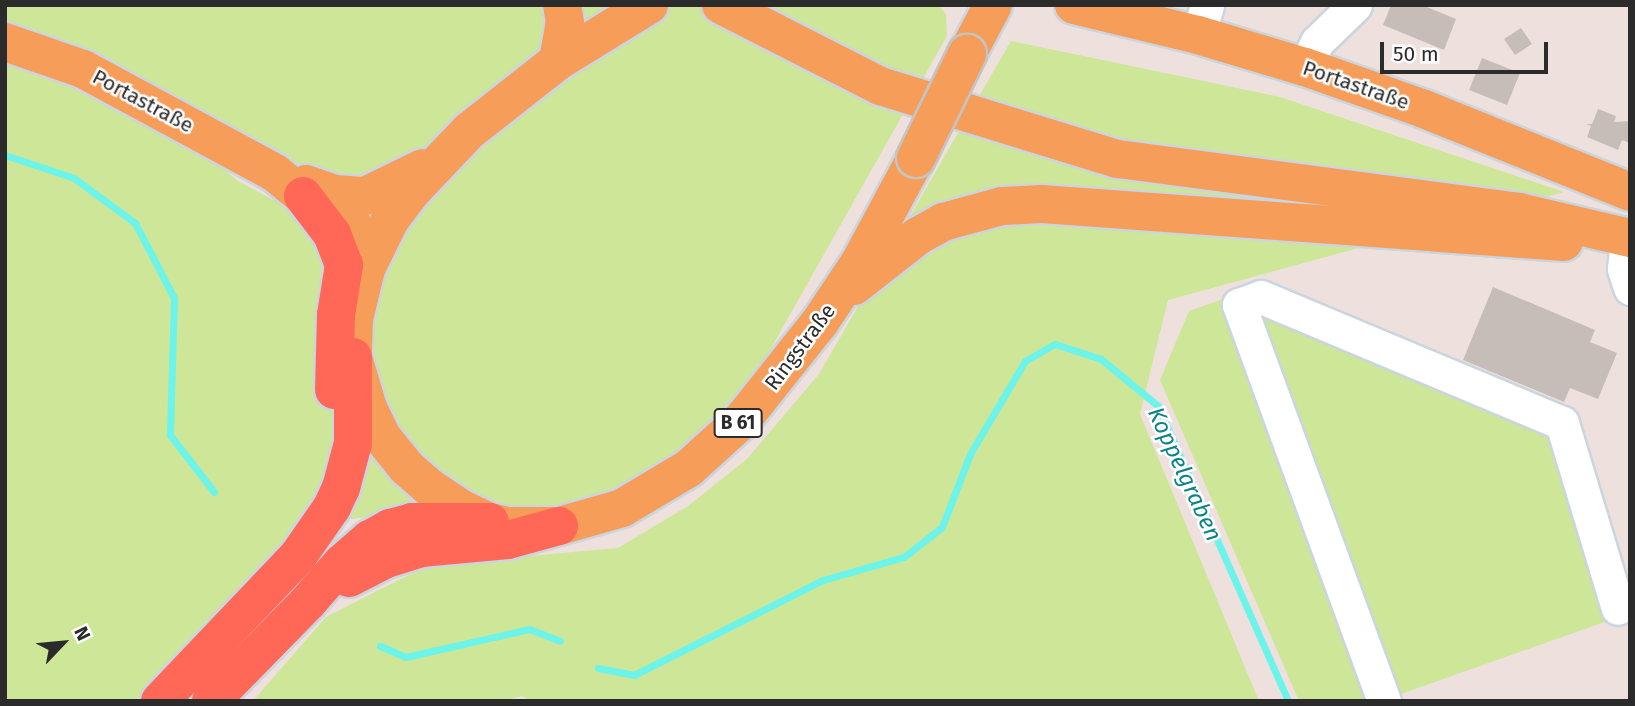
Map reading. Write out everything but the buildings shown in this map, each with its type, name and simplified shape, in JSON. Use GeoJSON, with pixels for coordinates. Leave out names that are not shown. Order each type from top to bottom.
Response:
{"type":"FeatureCollection","features":[{"type":"Feature","properties":{"kind":"highway"},"geometry":{"type":"LineString","coordinates":[[289,185],[332,234],[344,265],[334,334],[332,507]]}},
{"type":"Feature","properties":{"kind":"highway","name":"B 61"},"geometry":{"type":"LineString","coordinates":[[160,701],[298,556],[332,507],[344,478],[353,443],[353,357]]}},
{"type":"Feature","properties":{"kind":"highway","name":"B 61"},"geometry":{"type":"LineString","coordinates":[[211,701],[308,602],[342,562],[370,539],[390,528],[437,520],[490,522]]}},
{"type":"Feature","properties":{"kind":"highway"},"geometry":{"type":"LineString","coordinates":[[308,602],[386,559],[403,553],[508,540],[559,526]]}},
{"type":"Feature","properties":{"kind":"main road"},"geometry":{"type":"LineString","coordinates":[[546,71],[565,23],[562,5]]}},
{"type":"Feature","properties":{"kind":"main road"},"geometry":{"type":"LineString","coordinates":[[721,5],[880,86],[1118,159],[1519,212],[1629,246]]}},
{"type":"Feature","properties":{"kind":"main road","name":"Ringstraße"},"geometry":{"type":"LineString","coordinates":[[353,357],[368,408],[382,437],[405,467],[429,487],[490,522],[528,527],[559,526],[622,508],[689,468],[742,420],[827,312],[860,262],[993,5]]}},
{"type":"Feature","properties":{"kind":"main road","name":"Portastraße"},"geometry":{"type":"LineString","coordinates":[[1074,5],[1202,20],[1305,67],[1424,109],[1630,192]]}},
{"type":"Feature","properties":{"kind":"main road","name":"B 61"},"geometry":{"type":"LineString","coordinates":[[353,357],[357,301],[372,254],[390,220],[440,159],[469,131],[546,71],[640,10]]}},
{"type":"Feature","properties":{"kind":"main road","name":"Portastraße"},"geometry":{"type":"LineString","coordinates":[[5,42],[83,69],[289,185],[354,227],[372,254]]}},
{"type":"Feature","properties":{"kind":"main road","name":"Portastraße"},"geometry":{"type":"LineString","coordinates":[[289,185],[365,197],[440,159]]}},
{"type":"Feature","properties":{"kind":"main road"},"geometry":{"type":"LineString","coordinates":[[827,312],[918,236],[943,222],[1002,206],[1042,204],[1629,246]]}},
{"type":"Feature","properties":{"kind":"street"},"geometry":{"type":"LineString","coordinates":[[1305,67],[1317,42],[1356,5]]}},
{"type":"Feature","properties":{"kind":"street"},"geometry":{"type":"LineString","coordinates":[[1629,246],[1624,269],[1630,288]]}},
{"type":"Feature","properties":{"kind":"street"},"geometry":{"type":"LineString","coordinates":[[1384,701],[1239,305],[1261,297],[1562,423],[1618,608]]}},
{"type":"Feature","properties":{"kind":"green space"},"geometry":{"type":"Polygon","coordinates":[[[5,5],[938,5],[946,14],[947,36],[752,382],[677,459],[613,496],[539,516],[439,508],[296,526],[136,701],[5,701],[5,58],[129,110],[199,148],[238,181],[298,213],[330,182],[5,29],[5,5]]]}},
{"type":"Feature","properties":{"kind":"green space"},"geometry":{"type":"Polygon","coordinates":[[[1011,41],[1280,97],[1564,192],[1168,300],[1140,414],[1259,701],[531,701],[522,696],[503,701],[253,701],[326,617],[428,565],[618,548],[688,506],[747,459],[819,374],[1011,41]]]}},
{"type":"Feature","properties":{"kind":"green space"},"geometry":{"type":"Polygon","coordinates":[[[1255,288],[1568,420],[1627,614],[1381,701],[1299,701],[1160,380],[1189,311],[1255,288]]]}},
{"type":"Feature","properties":{"kind":"waterway","name":"Koppelgraben"},"geometry":{"type":"LineString","coordinates":[[5,155],[74,178],[135,223],[174,298],[170,435],[214,492]]}},
{"type":"Feature","properties":{"kind":"waterway","name":"Koppelgraben"},"geometry":{"type":"LineString","coordinates":[[598,668],[634,675],[823,580],[904,557],[942,527],[970,454],[1025,361],[1055,344],[1101,359],[1158,406],[1288,701]]}},
{"type":"Feature","properties":{"kind":"waterway","name":"Koppelgraben"},"geometry":{"type":"LineString","coordinates":[[380,646],[406,657],[529,629],[560,641]]}}]}
